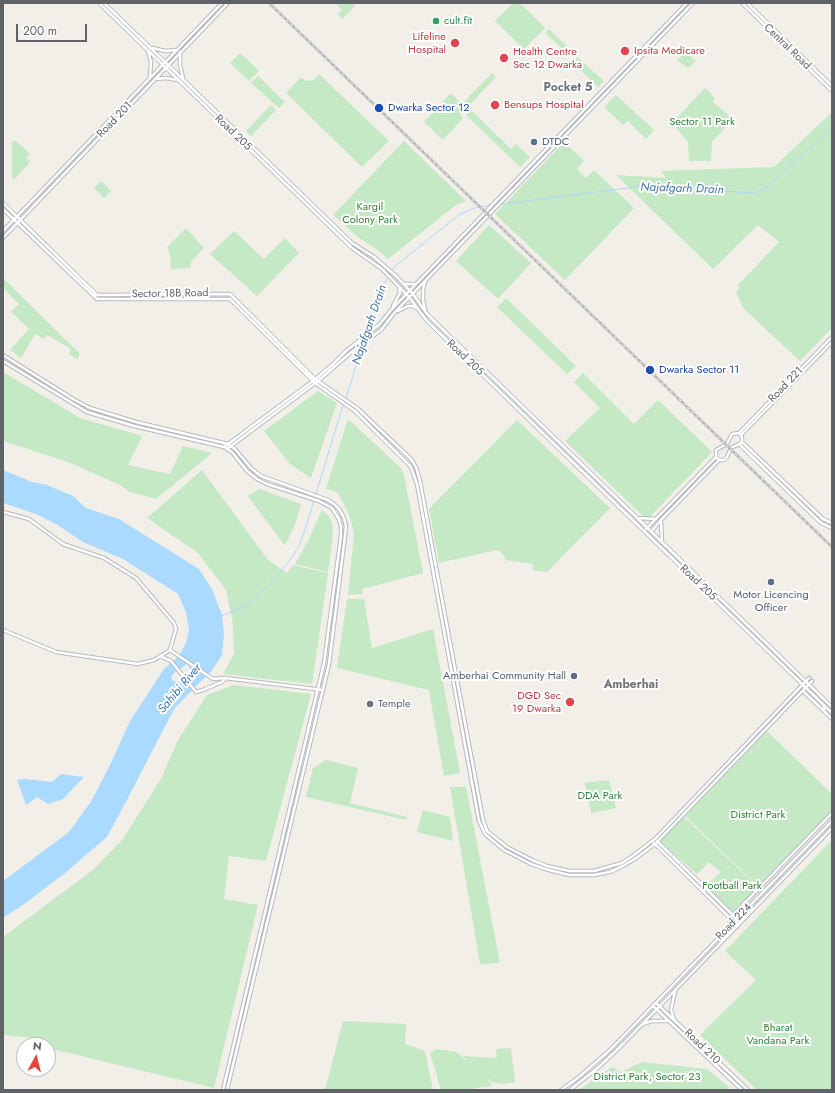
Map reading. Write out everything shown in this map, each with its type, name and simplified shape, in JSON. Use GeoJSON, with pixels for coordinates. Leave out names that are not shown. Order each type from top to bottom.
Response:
{"type":"FeatureCollection","features":[{"type":"Feature","properties":{"kind":"main road","name":"Road 205"},"geometry":{"type":"LineString","coordinates":[[99,3],[164,63],[197,98],[352,248],[382,269],[409,297],[427,322],[645,530],[662,543],[804,683],[832,713]]}},
{"type":"Feature","properties":{"kind":"main road","name":"Road 205"},"geometry":{"type":"LineString","coordinates":[[104,3],[147,47]]}},
{"type":"Feature","properties":{"kind":"main road","name":"Road 201"},"geometry":{"type":"LineString","coordinates":[[3,231],[222,3]]}},
{"type":"Feature","properties":{"kind":"main road","name":"Road 201"},"geometry":{"type":"LineString","coordinates":[[3,238],[166,66],[228,3]]}},
{"type":"Feature","properties":{"kind":"main road"},"geometry":{"type":"LineString","coordinates":[[230,445],[314,380],[346,351],[374,330],[406,294],[687,3]]}},
{"type":"Feature","properties":{"kind":"main road"},"geometry":{"type":"LineString","coordinates":[[226,448],[318,381],[381,330],[409,297],[693,3]]}},
{"type":"Feature","properties":{"kind":"main road","name":"Central Road"},"geometry":{"type":"LineString","coordinates":[[742,3],[832,91]]}},
{"type":"Feature","properties":{"kind":"main road","name":"Central Road"},"geometry":{"type":"LineString","coordinates":[[747,3],[832,86]]}},
{"type":"Feature","properties":{"kind":"main road"},"geometry":{"type":"LineString","coordinates":[[147,47],[165,51],[176,50]]}},
{"type":"Feature","properties":{"kind":"main road"},"geometry":{"type":"LineString","coordinates":[[147,47],[151,62],[150,78]]}},
{"type":"Feature","properties":{"kind":"main road"},"geometry":{"type":"LineString","coordinates":[[180,52],[180,65],[184,80]]}},
{"type":"Feature","properties":{"kind":"main road","name":"Road 205"},"geometry":{"type":"LineString","coordinates":[[166,66],[184,80],[352,243],[385,266],[396,276],[410,291],[427,314],[636,518],[645,530]]}},
{"type":"Feature","properties":{"kind":"main road"},"geometry":{"type":"LineString","coordinates":[[152,81],[166,78],[180,81]]}},
{"type":"Feature","properties":{"kind":"main road"},"geometry":{"type":"LineString","coordinates":[[194,101],[197,98]]}},
{"type":"Feature","properties":{"kind":"main road"},"geometry":{"type":"LineString","coordinates":[[3,203],[16,218]]}},
{"type":"Feature","properties":{"kind":"main road"},"geometry":{"type":"LineString","coordinates":[[3,208],[16,218]]}},
{"type":"Feature","properties":{"kind":"main road","name":"Sector 18B Road"},"geometry":{"type":"LineString","coordinates":[[16,218],[20,220],[97,295],[230,294],[314,380]]}},
{"type":"Feature","properties":{"kind":"main road","name":"Sector 18B Road"},"geometry":{"type":"LineString","coordinates":[[16,218],[17,223],[97,299],[230,299],[314,380]]}},
{"type":"Feature","properties":{"kind":"main road"},"geometry":{"type":"LineString","coordinates":[[426,281],[423,290],[423,300],[427,314]]}},
{"type":"Feature","properties":{"kind":"main road"},"geometry":{"type":"LineString","coordinates":[[404,284],[417,284]]}},
{"type":"Feature","properties":{"kind":"main road"},"geometry":{"type":"LineString","coordinates":[[391,310],[400,293],[399,286]]}},
{"type":"Feature","properties":{"kind":"main road"},"geometry":{"type":"LineString","coordinates":[[395,312],[408,306],[417,308]]}},
{"type":"Feature","properties":{"kind":"main road","name":"Road 221"},"geometry":{"type":"LineString","coordinates":[[740,434],[832,337]]}},
{"type":"Feature","properties":{"kind":"main road","name":"Road 221"},"geometry":{"type":"LineString","coordinates":[[740,434],[832,342]]}},
{"type":"Feature","properties":{"kind":"main road"},"geometry":{"type":"LineString","coordinates":[[3,355],[84,406],[136,422],[230,445],[251,468],[261,476],[269,480],[320,496],[334,504],[340,510],[344,518],[346,526],[328,664],[323,690],[228,1090]]}},
{"type":"Feature","properties":{"kind":"main road"},"geometry":{"type":"LineString","coordinates":[[3,361],[87,412],[134,426],[226,448],[232,452],[247,472],[257,479],[267,484],[319,501],[332,508],[341,527],[324,663],[223,1090]]}},
{"type":"Feature","properties":{"kind":"main road"},"geometry":{"type":"LineString","coordinates":[[314,380],[318,381],[351,403],[406,454],[416,468],[422,489],[480,821],[482,829],[490,840],[504,850],[531,864],[558,873],[579,876],[610,872],[623,866],[636,858],[655,841],[812,681]]}},
{"type":"Feature","properties":{"kind":"main road"},"geometry":{"type":"LineString","coordinates":[[314,380],[315,383],[350,407],[411,467],[417,484],[448,641]]}},
{"type":"Feature","properties":{"kind":"main road"},"geometry":{"type":"LineString","coordinates":[[194,436],[196,430]]}},
{"type":"Feature","properties":{"kind":"main road"},"geometry":{"type":"LineString","coordinates":[[645,530],[716,457],[716,450],[727,445],[732,434],[740,434],[742,438],[740,443],[731,448],[726,459],[719,460],[661,520],[650,534]]}},
{"type":"Feature","properties":{"kind":"main road"},"geometry":{"type":"LineString","coordinates":[[740,443],[823,519],[832,523]]}},
{"type":"Feature","properties":{"kind":"main road"},"geometry":{"type":"LineString","coordinates":[[740,443],[821,523],[832,528]]}},
{"type":"Feature","properties":{"kind":"main road"},"geometry":{"type":"LineString","coordinates":[[716,457],[719,460]]}},
{"type":"Feature","properties":{"kind":"main road"},"geometry":{"type":"LineString","coordinates":[[3,512],[29,519],[63,544],[104,558],[136,578],[174,623],[176,629],[170,650],[154,660],[138,664],[60,653],[3,630]]}},
{"type":"Feature","properties":{"kind":"main road"},"geometry":{"type":"LineString","coordinates":[[636,518],[656,519]]}},
{"type":"Feature","properties":{"kind":"main road"},"geometry":{"type":"LineString","coordinates":[[661,520],[662,543]]}},
{"type":"Feature","properties":{"kind":"main road","name":"Road 205"},"geometry":{"type":"LineString","coordinates":[[650,534],[804,683]]}},
{"type":"Feature","properties":{"kind":"main road"},"geometry":{"type":"LineString","coordinates":[[170,650],[175,652],[210,678],[216,680],[225,678],[323,690]]}},
{"type":"Feature","properties":{"kind":"main road"},"geometry":{"type":"LineString","coordinates":[[160,656],[171,661],[182,676],[197,692],[222,682],[225,678]]}},
{"type":"Feature","properties":{"kind":"main road"},"geometry":{"type":"LineString","coordinates":[[655,841],[809,678]]}},
{"type":"Feature","properties":{"kind":"main road","name":"Road 205"},"geometry":{"type":"LineString","coordinates":[[807,686],[832,707]]}},
{"type":"Feature","properties":{"kind":"main road"},"geometry":{"type":"LineString","coordinates":[[803,691],[832,719]]}},
{"type":"Feature","properties":{"kind":"main road"},"geometry":{"type":"LineString","coordinates":[[824,705],[824,711]]}},
{"type":"Feature","properties":{"kind":"main road"},"geometry":{"type":"LineString","coordinates":[[730,918],[832,813]]}},
{"type":"Feature","properties":{"kind":"main road","name":"Road 224"},"geometry":{"type":"LineString","coordinates":[[561,1090],[602,1058],[832,821]]}},
{"type":"Feature","properties":{"kind":"main road","name":"Road 224"},"geometry":{"type":"LineString","coordinates":[[570,1090],[611,1056],[832,828]]}},
{"type":"Feature","properties":{"kind":"main road"},"geometry":{"type":"LineString","coordinates":[[655,841],[741,922]]}},
{"type":"Feature","properties":{"kind":"main road"},"geometry":{"type":"LineString","coordinates":[[655,841],[738,926]]}},
{"type":"Feature","properties":{"kind":"main road"},"geometry":{"type":"LineString","coordinates":[[674,1020],[671,1010],[675,991]]}},
{"type":"Feature","properties":{"kind":"main road","name":"Road 210"},"geometry":{"type":"LineString","coordinates":[[656,1003],[711,1058]]}},
{"type":"Feature","properties":{"kind":"main road","name":"Road 210"},"geometry":{"type":"LineString","coordinates":[[653,1006],[748,1090]]}},
{"type":"Feature","properties":{"kind":"main road"},"geometry":{"type":"LineString","coordinates":[[642,1024],[652,1020],[665,1020],[670,1022]]}},
{"type":"Feature","properties":{"kind":"main road","name":"Road 210"},"geometry":{"type":"LineString","coordinates":[[717,1063],[742,1090]]}},
{"type":"Feature","properties":{"kind":"green space"},"geometry":{"type":"Polygon","coordinates":[[[340,3],[351,3],[355,6],[342,19],[338,14],[342,10],[337,5],[340,3]]]}},
{"type":"Feature","properties":{"kind":"green space"},"geometry":{"type":"Polygon","coordinates":[[[513,3],[520,3],[545,28],[524,49],[495,21],[513,3]]]}},
{"type":"Feature","properties":{"kind":"green space"},"geometry":{"type":"Polygon","coordinates":[[[549,29],[572,51],[569,55],[545,33],[549,29]]]}},
{"type":"Feature","properties":{"kind":"green space"},"geometry":{"type":"Polygon","coordinates":[[[680,49],[696,61],[688,68],[677,60],[681,57],[676,53],[680,49]]]}},
{"type":"Feature","properties":{"kind":"green space"},"geometry":{"type":"Polygon","coordinates":[[[240,53],[259,71],[249,81],[230,63],[240,53]]]}},
{"type":"Feature","properties":{"kind":"green space"},"geometry":{"type":"Polygon","coordinates":[[[577,57],[604,81],[598,87],[572,62],[577,57]]]}},
{"type":"Feature","properties":{"kind":"green space"},"geometry":{"type":"Polygon","coordinates":[[[492,73],[496,77],[460,115],[463,118],[443,140],[424,122],[451,93],[462,104],[492,73]]]}},
{"type":"Feature","properties":{"kind":"green space"},"geometry":{"type":"Polygon","coordinates":[[[319,74],[389,141],[362,167],[286,93],[301,77],[306,81],[313,80],[319,74]]]}},
{"type":"Feature","properties":{"kind":"green space"},"geometry":{"type":"Polygon","coordinates":[[[258,76],[285,102],[279,108],[251,83],[258,76]]]}},
{"type":"Feature","properties":{"kind":"green space","name":"Sector 11 Park"},"geometry":{"type":"Polygon","coordinates":[[[705,88],[715,98],[713,102],[733,119],[712,142],[711,161],[689,161],[688,142],[672,123],[705,88]]]}},
{"type":"Feature","properties":{"kind":"green space"},"geometry":{"type":"Polygon","coordinates":[[[616,95],[654,130],[646,139],[628,121],[623,125],[604,107],[616,95]]]}},
{"type":"Feature","properties":{"kind":"green space"},"geometry":{"type":"Polygon","coordinates":[[[271,105],[276,110],[251,136],[246,131],[271,105]]]}},
{"type":"Feature","properties":{"kind":"green space"},"geometry":{"type":"Polygon","coordinates":[[[471,110],[511,149],[516,144],[530,157],[520,167],[466,115],[471,110]]]}},
{"type":"Feature","properties":{"kind":"green space"},"geometry":{"type":"Polygon","coordinates":[[[832,112],[832,328],[800,361],[743,308],[736,292],[740,288],[738,285],[779,242],[758,225],[713,269],[616,175],[666,178],[661,171],[774,167],[832,112]]]}},
{"type":"Feature","properties":{"kind":"green space"},"geometry":{"type":"Polygon","coordinates":[[[12,141],[16,141],[30,154],[26,158],[30,162],[14,180],[12,177],[12,141]]]}},
{"type":"Feature","properties":{"kind":"green space","name":"Kargil Colony Park"},"geometry":{"type":"Polygon","coordinates":[[[404,141],[466,201],[456,205],[388,259],[375,248],[359,238],[333,215],[404,141]]]}},
{"type":"Feature","properties":{"kind":"green space"},"geometry":{"type":"Polygon","coordinates":[[[564,142],[584,161],[577,169],[586,178],[594,170],[634,208],[565,280],[495,214],[564,142]]]}},
{"type":"Feature","properties":{"kind":"green space"},"geometry":{"type":"Polygon","coordinates":[[[101,181],[111,191],[104,198],[94,188],[101,181]]]}},
{"type":"Feature","properties":{"kind":"green space"},"geometry":{"type":"Polygon","coordinates":[[[489,225],[531,263],[498,299],[456,261],[489,225]]]}},
{"type":"Feature","properties":{"kind":"green space"},"geometry":{"type":"Polygon","coordinates":[[[186,228],[204,248],[191,262],[190,268],[171,269],[170,254],[167,247],[186,228]]]}},
{"type":"Feature","properties":{"kind":"green space"},"geometry":{"type":"Polygon","coordinates":[[[234,231],[264,259],[285,238],[299,253],[257,296],[210,254],[234,231]]]}},
{"type":"Feature","properties":{"kind":"green space"},"geometry":{"type":"Polygon","coordinates":[[[3,278],[80,354],[77,359],[69,354],[71,349],[47,335],[44,339],[35,334],[21,358],[10,350],[29,329],[11,312],[19,304],[3,288],[3,278]]]}},
{"type":"Feature","properties":{"kind":"green space"},"geometry":{"type":"Polygon","coordinates":[[[506,298],[576,366],[567,374],[497,307],[506,298]]]}},
{"type":"Feature","properties":{"kind":"green space"},"geometry":{"type":"Polygon","coordinates":[[[3,372],[80,418],[142,436],[128,465],[170,474],[183,446],[212,453],[156,499],[130,492],[120,485],[68,462],[3,441],[3,372]]]}},
{"type":"Feature","properties":{"kind":"green space"},"geometry":{"type":"Polygon","coordinates":[[[583,373],[634,424],[658,400],[712,452],[647,520],[565,441],[600,408],[574,382],[583,373]]]}},
{"type":"Feature","properties":{"kind":"green space"},"geometry":{"type":"Polygon","coordinates":[[[318,391],[337,403],[311,478],[290,464],[264,431],[318,391]]]}},
{"type":"Feature","properties":{"kind":"green space"},"geometry":{"type":"Polygon","coordinates":[[[348,419],[401,468],[404,475],[423,573],[362,589],[363,594],[348,595],[354,534],[351,520],[337,492],[326,489],[348,419]]]}},
{"type":"Feature","properties":{"kind":"green space"},"geometry":{"type":"Polygon","coordinates":[[[517,420],[610,508],[547,572],[532,570],[533,564],[506,560],[503,554],[497,550],[439,563],[429,509],[517,420]]]}},
{"type":"Feature","properties":{"kind":"green space"},"geometry":{"type":"Polygon","coordinates":[[[202,470],[268,560],[287,573],[293,565],[328,573],[312,684],[223,674],[234,654],[233,624],[226,590],[198,553],[147,518],[202,470]]]}},
{"type":"Feature","properties":{"kind":"green space"},"geometry":{"type":"Polygon","coordinates":[[[259,489],[301,504],[295,524],[285,546],[248,496],[259,489]]]}},
{"type":"Feature","properties":{"kind":"green space"},"geometry":{"type":"Polygon","coordinates":[[[322,510],[328,515],[332,523],[333,534],[328,572],[295,564],[310,537],[322,510]]]}},
{"type":"Feature","properties":{"kind":"green space"},"geometry":{"type":"Polygon","coordinates":[[[347,599],[364,599],[372,648],[433,629],[460,773],[444,776],[429,690],[337,668],[347,599]]]}},
{"type":"Feature","properties":{"kind":"green space"},"geometry":{"type":"Polygon","coordinates":[[[234,685],[311,694],[266,861],[229,856],[224,899],[258,905],[214,1088],[56,1050],[56,1037],[24,1037],[3,1035],[3,937],[93,870],[123,839],[162,777],[178,740],[207,695],[234,685]]]}},
{"type":"Feature","properties":{"kind":"green space","name":"District Park"},"geometry":{"type":"Polygon","coordinates":[[[767,731],[832,794],[832,811],[759,887],[685,816],[767,731]]]}},
{"type":"Feature","properties":{"kind":"green space"},"geometry":{"type":"Polygon","coordinates":[[[326,760],[358,768],[350,803],[407,817],[406,820],[306,797],[313,768],[326,760]]]}},
{"type":"Feature","properties":{"kind":"green space","name":"DDA Park"},"geometry":{"type":"Polygon","coordinates":[[[609,780],[616,808],[591,813],[585,783],[609,780]]]}},
{"type":"Feature","properties":{"kind":"green space"},"geometry":{"type":"Polygon","coordinates":[[[450,787],[466,787],[500,963],[480,964],[450,787]]]}},
{"type":"Feature","properties":{"kind":"green space"},"geometry":{"type":"Polygon","coordinates":[[[423,810],[450,817],[453,841],[417,832],[423,810]]]}},
{"type":"Feature","properties":{"kind":"green space","name":"Football Park"},"geometry":{"type":"Polygon","coordinates":[[[683,816],[758,887],[733,914],[706,886],[725,868],[720,872],[709,862],[697,874],[659,841],[683,816]]]}},
{"type":"Feature","properties":{"kind":"green space","name":"Bharat Vandana Park"},"geometry":{"type":"Polygon","coordinates":[[[832,840],[832,1090],[757,1090],[700,1035],[756,980],[725,951],[832,840]]]}},
{"type":"Feature","properties":{"kind":"green space"},"geometry":{"type":"Polygon","coordinates":[[[343,1021],[406,1024],[405,1044],[425,1051],[433,1090],[325,1090],[343,1021]]]}},
{"type":"Feature","properties":{"kind":"green space"},"geometry":{"type":"Polygon","coordinates":[[[511,1048],[515,1082],[502,1084],[492,1082],[487,1078],[492,1086],[463,1090],[441,1090],[430,1053],[437,1049],[457,1052],[468,1063],[463,1056],[497,1058],[496,1049],[511,1048]]]}},
{"type":"Feature","properties":{"kind":"green space","name":"District Park, Sector 23"},"geometry":{"type":"Polygon","coordinates":[[[642,1062],[707,1069],[729,1087],[727,1090],[579,1090],[612,1067],[621,1072],[642,1062]]]}},
{"type":"Feature","properties":{"kind":"water","name":"Sahibi River"},"geometry":{"type":"Polygon","coordinates":[[[3,470],[32,482],[47,485],[73,496],[86,508],[119,519],[199,569],[212,589],[222,615],[224,633],[222,655],[211,672],[174,709],[107,837],[65,873],[3,918],[3,881],[69,832],[92,800],[130,721],[164,669],[179,656],[186,643],[189,630],[186,612],[178,594],[123,559],[83,542],[56,524],[36,514],[3,503],[3,470]],[[187,664],[175,672],[171,677],[172,680],[179,682],[189,673],[190,668],[187,664]]]}},
{"type":"Feature","properties":{"kind":"water"},"geometry":{"type":"Polygon","coordinates":[[[61,774],[84,777],[63,799],[48,804],[37,797],[26,805],[17,780],[25,779],[52,782],[61,774]]]}},
{"type":"Feature","properties":{"kind":"waterway","name":"Najafgarh Drain"},"geometry":{"type":"LineString","coordinates":[[502,204],[643,186],[754,193],[765,188],[832,128]]}},
{"type":"Feature","properties":{"kind":"waterway","name":"Najafgarh Drain"},"geometry":{"type":"LineString","coordinates":[[392,271],[394,267],[460,214],[475,208],[491,205]]}},
{"type":"Feature","properties":{"kind":"waterway","name":"Najafgarh Drain"},"geometry":{"type":"LineString","coordinates":[[367,333],[380,291],[390,273]]}},
{"type":"Feature","properties":{"kind":"waterway","name":"Najafgarh Drain"},"geometry":{"type":"LineString","coordinates":[[346,398],[362,346]]}},
{"type":"Feature","properties":{"kind":"waterway","name":"Najafgarh Drain"},"geometry":{"type":"LineString","coordinates":[[221,616],[246,606],[274,580],[299,546],[343,405]]}},
{"type":"Feature","properties":{"kind":"railway"},"geometry":{"type":"LineString","coordinates":[[269,3],[832,547]]}},
{"type":"Feature","properties":{"kind":"place","name":"cult.fit"},"geometry":{"type":"Point","coordinates":[436,21]}},
{"type":"Feature","properties":{"kind":"place","name":"Lifeline Hospital"},"geometry":{"type":"Point","coordinates":[455,43]}},
{"type":"Feature","properties":{"kind":"place","name":"Ipsita Medicare"},"geometry":{"type":"Point","coordinates":[625,51]}},
{"type":"Feature","properties":{"kind":"place","name":"Health Centre Sec 12 Dwarka"},"geometry":{"type":"Point","coordinates":[504,58]}},
{"type":"Feature","properties":{"kind":"place","name":"Bensups Hospital"},"geometry":{"type":"Point","coordinates":[495,105]}},
{"type":"Feature","properties":{"kind":"place","name":"Dwarka Sector 12"},"geometry":{"type":"Point","coordinates":[379,108]}},
{"type":"Feature","properties":{"kind":"place","name":"DTDC"},"geometry":{"type":"Point","coordinates":[534,142]}},
{"type":"Feature","properties":{"kind":"place","name":"Dwarka Sector 11"},"geometry":{"type":"Point","coordinates":[650,370]}},
{"type":"Feature","properties":{"kind":"place","name":"Motor Licencing Officer"},"geometry":{"type":"Point","coordinates":[771,582]}},
{"type":"Feature","properties":{"kind":"place","name":"Amberhai Community Hall"},"geometry":{"type":"Point","coordinates":[574,676]}},
{"type":"Feature","properties":{"kind":"place","name":"DGD Sec 19 Dwarka"},"geometry":{"type":"Point","coordinates":[570,702]}},
{"type":"Feature","properties":{"kind":"place","name":"Temple"},"geometry":{"type":"Point","coordinates":[370,704]}},
{"type":"Feature","properties":{"kind":"district","name":"Pocket 5"},"geometry":{"type":"Point","coordinates":[568,88]}},
{"type":"Feature","properties":{"kind":"district","name":"Amberhai"},"geometry":{"type":"Point","coordinates":[631,685]}}]}
